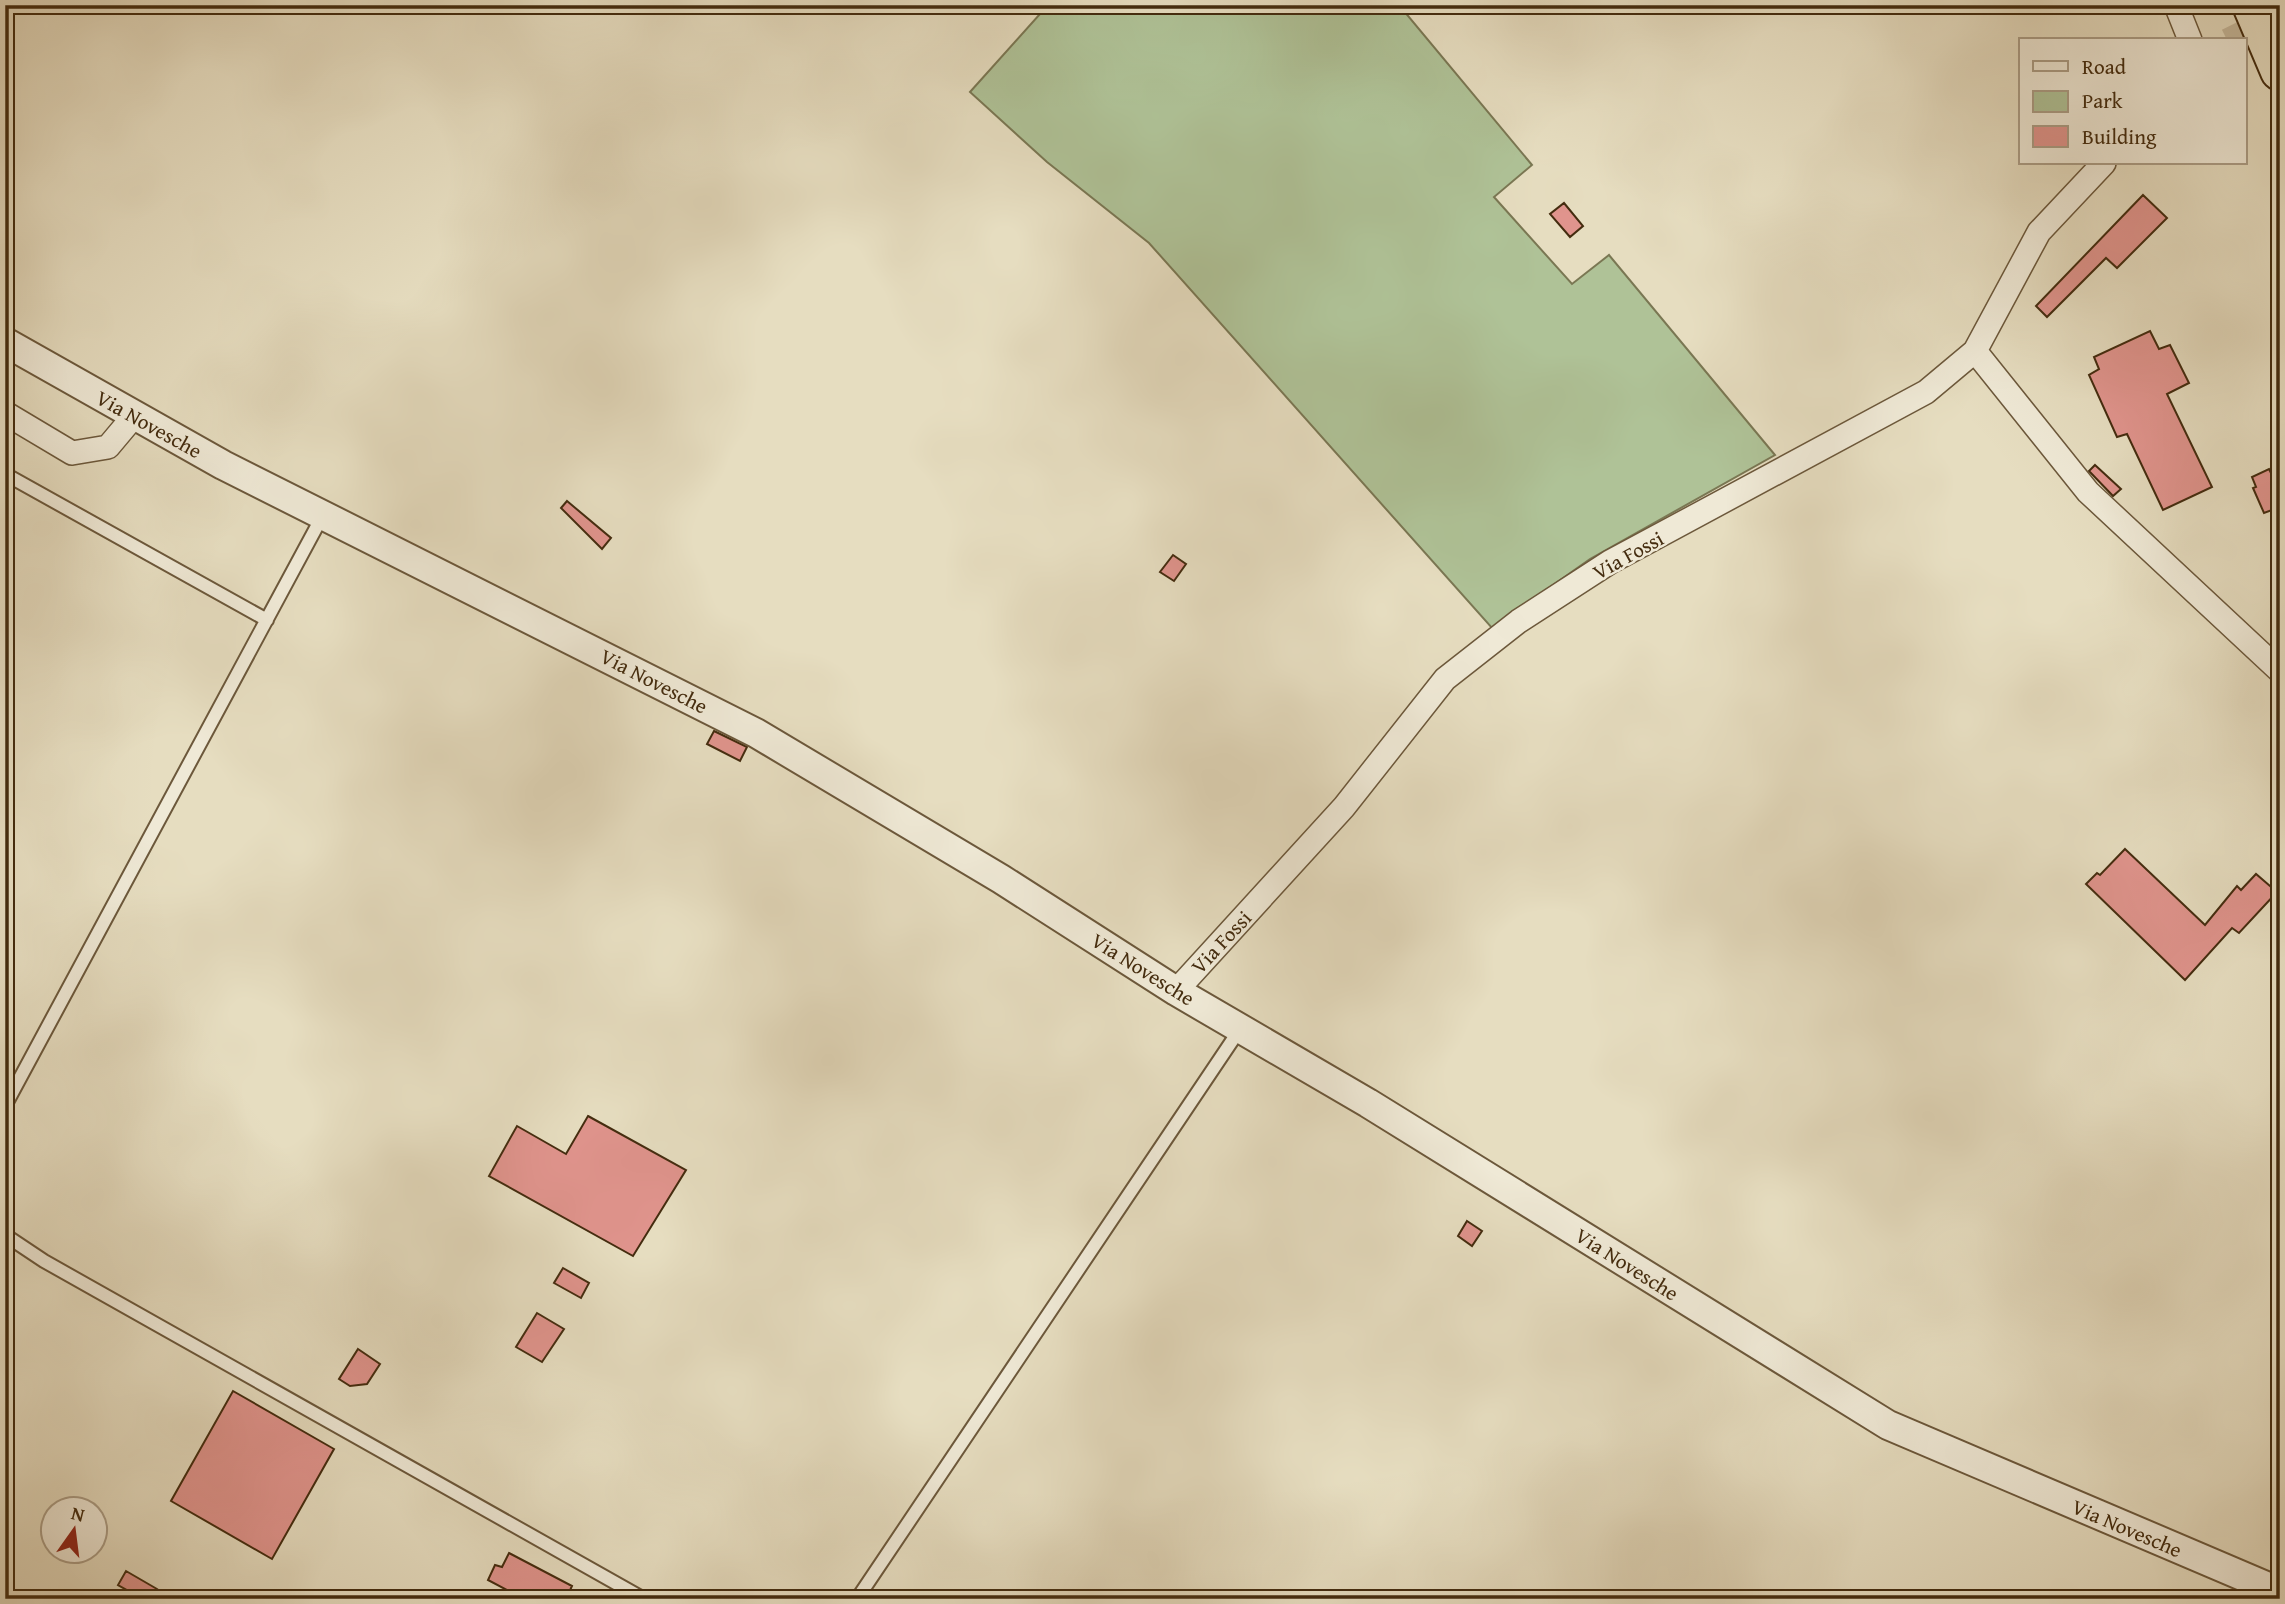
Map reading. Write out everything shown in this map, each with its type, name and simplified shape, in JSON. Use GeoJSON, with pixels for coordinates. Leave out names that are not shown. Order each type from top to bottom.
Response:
{"type":"FeatureCollection","features":[{"type":"Feature","properties":{"kind":"highway"},"geometry":{"type":"LineString","coordinates":[[2252,5],[2280,71]]}},
{"type":"Feature","properties":{"kind":"street"},"geometry":{"type":"LineString","coordinates":[[2176,5],[2189,38]]}},
{"type":"Feature","properties":{"kind":"street","name":"Via Fossi"},"geometry":{"type":"LineString","coordinates":[[1175,991],[1344,807],[1446,679],[1519,621],[1610,562],[1926,391],[1975,351],[2039,232],[2103,164]]}},
{"type":"Feature","properties":{"kind":"street","name":"Via Novesche"},"geometry":{"type":"LineString","coordinates":[[5,342],[134,416],[323,515],[756,733],[1002,879],[1175,991],[1368,1103],[1888,1425],[2280,1592]]}},
{"type":"Feature","properties":{"kind":"street"},"geometry":{"type":"LineString","coordinates":[[1975,351],[2088,492],[2280,671]]}},
{"type":"Feature","properties":{"kind":"street"},"geometry":{"type":"LineString","coordinates":[[5,413],[72,453],[108,447],[134,416]]}},
{"type":"Feature","properties":{"kind":"lane"},"geometry":{"type":"LineString","coordinates":[[5,474],[267,620]]}},
{"type":"Feature","properties":{"kind":"lane"},"geometry":{"type":"LineString","coordinates":[[5,1106],[323,515]]}},
{"type":"Feature","properties":{"kind":"lane"},"geometry":{"type":"LineString","coordinates":[[857,1599],[1240,1029]]}},
{"type":"Feature","properties":{"kind":"lane"},"geometry":{"type":"LineString","coordinates":[[5,1235],[44,1261],[644,1599]]}},
{"type":"Feature","properties":{"kind":"green space"},"geometry":{"type":"Polygon","coordinates":[[[1048,5],[1399,5],[1532,165],[1494,197],[1572,284],[1609,255],[1775,455],[1590,559],[1492,628],[1149,243],[1047,162],[970,92],[1048,5]]]}},
{"type":"Feature","properties":{"kind":"building"},"geometry":{"type":"Polygon","coordinates":[[[2143,195],[2167,218],[2117,268],[2106,258],[2047,317],[2036,306],[2143,195]]]}},
{"type":"Feature","properties":{"kind":"building"},"geometry":{"type":"Polygon","coordinates":[[[1564,203],[1583,226],[1570,237],[1550,214],[1564,203]]]}},
{"type":"Feature","properties":{"kind":"building"},"geometry":{"type":"Polygon","coordinates":[[[2150,331],[2159,349],[2170,345],[2189,383],[2167,394],[2212,487],[2163,510],[2127,434],[2117,437],[2089,375],[2099,369],[2094,357],[2150,331]]]}},
{"type":"Feature","properties":{"kind":"building"},"geometry":{"type":"Polygon","coordinates":[[[2095,465],[2121,489],[2113,496],[2089,471],[2095,465]]]}},
{"type":"Feature","properties":{"kind":"building"},"geometry":{"type":"Polygon","coordinates":[[[2269,469],[2280,491],[2280,507],[2264,513],[2253,488],[2256,487],[2252,477],[2269,469]]]}},
{"type":"Feature","properties":{"kind":"building"},"geometry":{"type":"Polygon","coordinates":[[[567,501],[611,538],[602,549],[561,508],[567,501]]]}},
{"type":"Feature","properties":{"kind":"building"},"geometry":{"type":"Polygon","coordinates":[[[1173,555],[1186,564],[1174,581],[1160,572],[1173,555]]]}},
{"type":"Feature","properties":{"kind":"building"},"geometry":{"type":"Polygon","coordinates":[[[714,731],[747,747],[740,761],[707,744],[714,731]]]}},
{"type":"Feature","properties":{"kind":"building"},"geometry":{"type":"Polygon","coordinates":[[[2125,849],[2205,925],[2237,886],[2241,890],[2256,874],[2277,892],[2239,933],[2232,928],[2185,980],[2086,884],[2097,873],[2100,875],[2125,849]]]}},
{"type":"Feature","properties":{"kind":"building"},"geometry":{"type":"Polygon","coordinates":[[[588,1116],[686,1170],[633,1256],[489,1176],[517,1126],[566,1154],[588,1116]]]}},
{"type":"Feature","properties":{"kind":"building"},"geometry":{"type":"Polygon","coordinates":[[[1467,1221],[1482,1231],[1472,1246],[1458,1236],[1467,1221]]]}},
{"type":"Feature","properties":{"kind":"building"},"geometry":{"type":"Polygon","coordinates":[[[563,1268],[589,1283],[581,1298],[554,1283],[563,1268]]]}},
{"type":"Feature","properties":{"kind":"building"},"geometry":{"type":"Polygon","coordinates":[[[537,1313],[564,1329],[542,1362],[516,1347],[537,1313]]]}},
{"type":"Feature","properties":{"kind":"building"},"geometry":{"type":"Polygon","coordinates":[[[358,1349],[380,1364],[367,1384],[350,1386],[339,1379],[358,1349]]]}},
{"type":"Feature","properties":{"kind":"building"},"geometry":{"type":"Polygon","coordinates":[[[233,1391],[334,1449],[272,1559],[171,1501],[233,1391]]]}},
{"type":"Feature","properties":{"kind":"building"},"geometry":{"type":"Polygon","coordinates":[[[509,1553],[572,1586],[566,1599],[524,1599],[488,1580],[495,1565],[502,1567],[509,1553]]]}},
{"type":"Feature","properties":{"kind":"building"},"geometry":{"type":"Polygon","coordinates":[[[126,1571],[157,1589],[151,1599],[143,1599],[118,1585],[126,1571]]]}},
{"type":"Feature","properties":{"kind":"tunnel"},"geometry":{"type":"LineString","coordinates":[[2231,38],[2280,14]]}}]}
